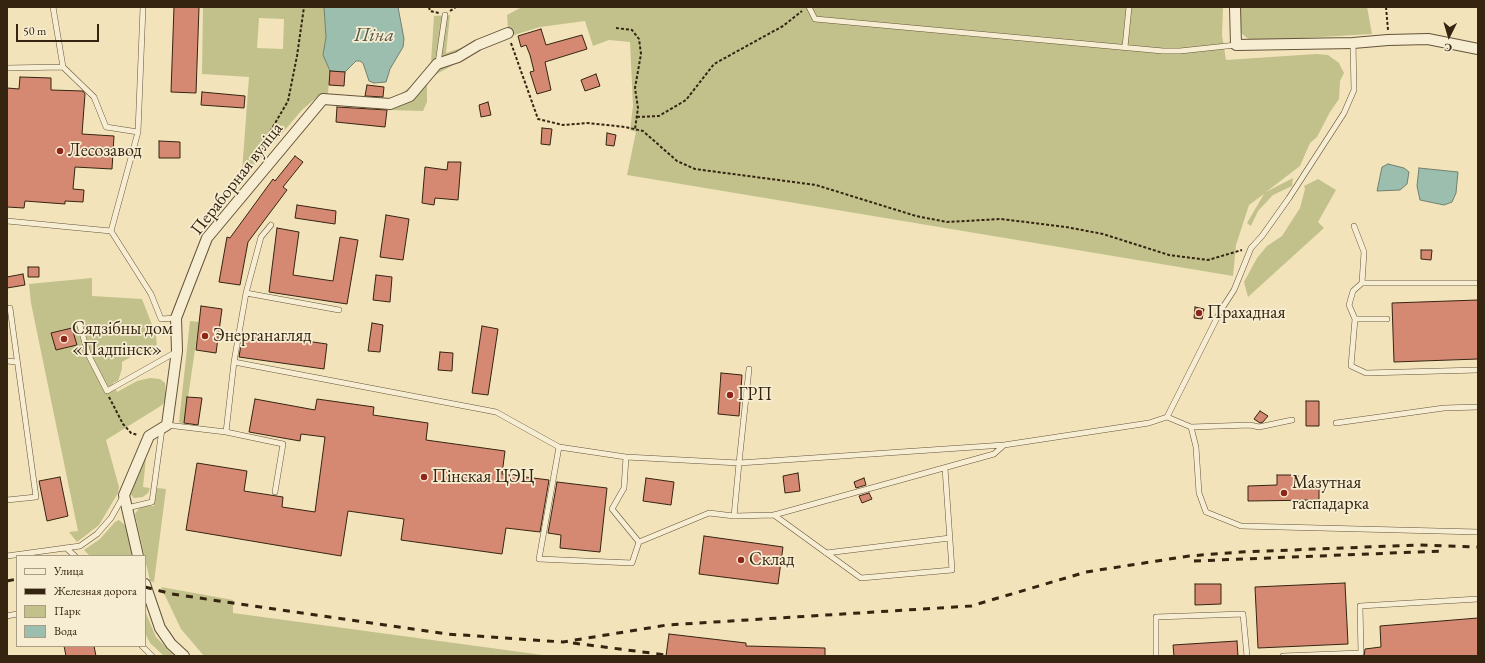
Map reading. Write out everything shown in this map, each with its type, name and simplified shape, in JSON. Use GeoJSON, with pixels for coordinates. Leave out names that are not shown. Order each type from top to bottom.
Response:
{"type":"FeatureCollection","features":[{"type":"Feature","properties":{"kind":"street"},"geometry":{"type":"LineString","coordinates":[[1235,7],[1236,45],[1353,43],[1428,39],[1478,49]]}},
{"type":"Feature","properties":{"kind":"street"},"geometry":{"type":"LineString","coordinates":[[437,64],[458,57],[478,45],[508,33]]}},
{"type":"Feature","properties":{"kind":"street","name":"Пераборная вуліца"},"geometry":{"type":"LineString","coordinates":[[165,427],[177,351],[176,318],[207,238],[323,99],[390,104],[410,96],[437,64]]}},
{"type":"Feature","properties":{"kind":"street"},"geometry":{"type":"LineString","coordinates":[[138,555],[124,494],[149,436],[165,427]]}},
{"type":"Feature","properties":{"kind":"street"},"geometry":{"type":"LineString","coordinates":[[146,587],[160,628],[171,644],[184,656]]}},
{"type":"Feature","properties":{"kind":"lane"},"geometry":{"type":"LineString","coordinates":[[53,7],[63,67],[94,96],[106,127],[138,132]]}},
{"type":"Feature","properties":{"kind":"lane"},"geometry":{"type":"LineString","coordinates":[[143,7],[138,132],[111,231],[151,294],[161,319],[176,318]]}},
{"type":"Feature","properties":{"kind":"lane"},"geometry":{"type":"LineString","coordinates":[[808,7],[815,18],[1125,47],[1180,51],[1236,45]]}},
{"type":"Feature","properties":{"kind":"lane"},"geometry":{"type":"LineString","coordinates":[[1125,47],[1130,7]]}},
{"type":"Feature","properties":{"kind":"lane"},"geometry":{"type":"LineString","coordinates":[[437,64],[445,14]]}},
{"type":"Feature","properties":{"kind":"lane"},"geometry":{"type":"LineString","coordinates":[[1166,417],[1221,310],[1234,290],[1251,248],[1262,236],[1289,198],[1344,113],[1354,90],[1353,43]]}},
{"type":"Feature","properties":{"kind":"lane"},"geometry":{"type":"LineString","coordinates":[[7,68],[63,67]]}},
{"type":"Feature","properties":{"kind":"lane"},"geometry":{"type":"LineString","coordinates":[[7,221],[111,231]]}},
{"type":"Feature","properties":{"kind":"lane"},"geometry":{"type":"LineString","coordinates":[[226,432],[234,362],[246,293],[261,237],[271,225]]}},
{"type":"Feature","properties":{"kind":"lane"},"geometry":{"type":"LineString","coordinates":[[1354,226],[1364,252],[1362,283]]}},
{"type":"Feature","properties":{"kind":"lane"},"geometry":{"type":"LineString","coordinates":[[1478,283],[1362,283],[1353,291],[1349,304],[1355,319],[1351,366],[1366,373],[1478,370]]}},
{"type":"Feature","properties":{"kind":"lane"},"geometry":{"type":"LineString","coordinates":[[246,293],[338,310]]}},
{"type":"Feature","properties":{"kind":"lane"},"geometry":{"type":"LineString","coordinates":[[7,500],[36,497],[10,308]]}},
{"type":"Feature","properties":{"kind":"lane"},"geometry":{"type":"LineString","coordinates":[[1355,319],[1387,319]]}},
{"type":"Feature","properties":{"kind":"lane"},"geometry":{"type":"LineString","coordinates":[[79,323],[89,356],[107,391],[177,351]]}},
{"type":"Feature","properties":{"kind":"lane"},"geometry":{"type":"LineString","coordinates":[[7,361],[17,362]]}},
{"type":"Feature","properties":{"kind":"lane"},"geometry":{"type":"LineString","coordinates":[[234,362],[496,412],[559,447],[626,457],[739,463],[1004,445],[1149,423],[1166,417],[1191,427],[1250,425],[1258,427],[1292,420]]}},
{"type":"Feature","properties":{"kind":"lane"},"geometry":{"type":"LineString","coordinates":[[734,516],[750,369]]}},
{"type":"Feature","properties":{"kind":"lane"},"geometry":{"type":"LineString","coordinates":[[1336,423],[1444,408],[1478,407]]}},
{"type":"Feature","properties":{"kind":"lane"},"geometry":{"type":"LineString","coordinates":[[127,508],[152,502],[165,427],[226,432],[283,444],[276,492]]}},
{"type":"Feature","properties":{"kind":"lane"},"geometry":{"type":"LineString","coordinates":[[1191,427],[1196,447],[1199,493],[1206,512],[1241,526],[1478,532]]}},
{"type":"Feature","properties":{"kind":"lane"},"geometry":{"type":"LineString","coordinates":[[559,447],[540,559],[632,563],[639,542],[709,513],[734,516],[774,515],[994,454],[1004,445]]}},
{"type":"Feature","properties":{"kind":"lane"},"geometry":{"type":"LineString","coordinates":[[626,457],[624,488],[612,509],[639,542]]}},
{"type":"Feature","properties":{"kind":"lane"},"geometry":{"type":"LineString","coordinates":[[774,515],[861,578],[952,570],[945,468]]}},
{"type":"Feature","properties":{"kind":"lane"},"geometry":{"type":"LineString","coordinates":[[7,556],[80,546],[97,534],[111,518],[124,494]]}},
{"type":"Feature","properties":{"kind":"lane"},"geometry":{"type":"LineString","coordinates":[[826,553],[950,538]]}},
{"type":"Feature","properties":{"kind":"lane"},"geometry":{"type":"LineString","coordinates":[[66,548],[74,555]]}},
{"type":"Feature","properties":{"kind":"lane"},"geometry":{"type":"LineString","coordinates":[[1283,656],[1361,654],[1360,606],[1478,599]]}},
{"type":"Feature","properties":{"kind":"lane"},"geometry":{"type":"LineString","coordinates":[[1156,656],[1156,617],[1243,614],[1247,656]]}},
{"type":"Feature","properties":{"kind":"lane"},"geometry":{"type":"LineString","coordinates":[[143,647],[152,656]]}},
{"type":"Feature","properties":{"kind":"path"},"geometry":{"type":"LineString","coordinates":[[258,160],[267,137],[288,101],[298,56],[304,7]]}},
{"type":"Feature","properties":{"kind":"path"},"geometry":{"type":"LineString","coordinates":[[429,7],[430,11],[445,14]]}},
{"type":"Feature","properties":{"kind":"path"},"geometry":{"type":"LineString","coordinates":[[637,117],[659,116],[686,100],[714,64],[783,26],[808,7]]}},
{"type":"Feature","properties":{"kind":"path"},"geometry":{"type":"LineString","coordinates":[[1386,7],[1388,40]]}},
{"type":"Feature","properties":{"kind":"path"},"geometry":{"type":"LineString","coordinates":[[616,28],[632,30],[639,39],[642,54],[635,88],[637,117],[635,129]]}},
{"type":"Feature","properties":{"kind":"path"},"geometry":{"type":"LineString","coordinates":[[508,33],[538,119],[563,125],[588,123],[643,131],[677,161],[695,169],[816,185],[916,216],[947,222],[1001,219],[1066,227],[1103,234],[1170,256],[1208,260],[1251,248]]}},
{"type":"Feature","properties":{"kind":"path"},"geometry":{"type":"LineString","coordinates":[[107,391],[122,424],[131,433],[149,436]]}},
{"type":"Feature","properties":{"kind":"green space"},"geometry":{"type":"Polygon","coordinates":[[[203,7],[324,7],[326,37],[323,55],[330,71],[328,93],[317,97],[302,110],[248,173],[242,172],[249,77],[202,74],[203,7]],[[259,18],[257,48],[283,49],[284,19],[259,18]]]}},
{"type":"Feature","properties":{"kind":"green space"},"geometry":{"type":"Polygon","coordinates":[[[522,7],[1223,7],[1222,35],[1226,60],[1316,54],[1328,55],[1339,63],[1344,73],[1340,81],[1339,99],[1330,112],[1317,137],[1310,143],[1300,166],[1266,192],[1293,178],[1292,186],[1273,195],[1258,211],[1251,226],[1247,223],[1264,194],[1249,205],[1236,245],[1233,276],[627,175],[636,132],[630,130],[633,106],[630,42],[609,40],[593,46],[585,21],[540,27],[501,39],[433,76],[427,83],[427,102],[423,111],[387,110],[393,102],[390,102],[418,81],[431,62],[434,16],[450,15],[446,53],[482,41],[508,28],[507,15],[522,7]]]}},
{"type":"Feature","properties":{"kind":"green space"},"geometry":{"type":"Polygon","coordinates":[[[1241,7],[1367,7],[1372,34],[1251,41],[1241,33],[1241,7]]]}},
{"type":"Feature","properties":{"kind":"green space"},"geometry":{"type":"Polygon","coordinates":[[[1318,179],[1336,190],[1318,222],[1324,228],[1248,297],[1244,282],[1257,258],[1267,246],[1282,236],[1300,208],[1305,189],[1304,186],[1318,179]]]}},
{"type":"Feature","properties":{"kind":"green space"},"geometry":{"type":"Polygon","coordinates":[[[92,278],[92,296],[142,299],[156,335],[157,348],[149,354],[136,354],[122,362],[122,369],[118,381],[113,383],[117,392],[137,381],[150,378],[160,379],[165,383],[166,397],[163,404],[159,407],[106,440],[119,487],[118,493],[99,525],[77,542],[69,532],[78,531],[31,303],[29,284],[92,278]]]}},
{"type":"Feature","properties":{"kind":"green space"},"geometry":{"type":"Polygon","coordinates":[[[190,321],[199,322],[184,425],[179,422],[190,321]]]}},
{"type":"Feature","properties":{"kind":"green space"},"geometry":{"type":"Polygon","coordinates":[[[146,458],[143,487],[150,488],[148,493],[143,497],[134,498],[130,494],[133,483],[146,458]]]}},
{"type":"Feature","properties":{"kind":"green space"},"geometry":{"type":"Polygon","coordinates":[[[157,488],[166,489],[154,582],[150,581],[146,563],[146,555],[144,555],[135,514],[139,508],[144,506],[154,506],[157,488]]]}},
{"type":"Feature","properties":{"kind":"green space"},"geometry":{"type":"Polygon","coordinates":[[[119,520],[127,527],[133,555],[89,555],[84,550],[100,539],[115,522],[119,520]]]}},
{"type":"Feature","properties":{"kind":"green space"},"geometry":{"type":"Polygon","coordinates":[[[161,587],[233,600],[233,613],[550,656],[204,656],[181,629],[161,587]]]}},
{"type":"Feature","properties":{"kind":"green space"},"geometry":{"type":"Polygon","coordinates":[[[146,613],[156,637],[174,656],[164,656],[150,643],[146,635],[146,613]]]}},
{"type":"Feature","properties":{"kind":"water","name":"Піна"},"geometry":{"type":"Polygon","coordinates":[[[324,7],[398,7],[404,39],[403,47],[390,69],[386,82],[374,83],[369,81],[363,63],[360,61],[356,61],[345,72],[330,71],[323,55],[326,37],[324,7]]]}},
{"type":"Feature","properties":{"kind":"water"},"geometry":{"type":"Polygon","coordinates":[[[1388,164],[1404,168],[1409,172],[1407,184],[1400,190],[1377,191],[1382,167],[1388,164]]]}},
{"type":"Feature","properties":{"kind":"water"},"geometry":{"type":"Polygon","coordinates":[[[1419,168],[1458,172],[1456,193],[1452,202],[1444,205],[1420,200],[1417,186],[1419,168]]]}},
{"type":"Feature","properties":{"kind":"building"},"geometry":{"type":"Polygon","coordinates":[[[174,7],[199,7],[196,93],[171,92],[174,7]]]}},
{"type":"Feature","properties":{"kind":"building"},"geometry":{"type":"Polygon","coordinates":[[[541,29],[546,45],[582,35],[587,49],[545,62],[551,90],[537,94],[530,72],[534,71],[530,55],[526,45],[521,47],[518,36],[541,29]]]}},
{"type":"Feature","properties":{"kind":"building"},"geometry":{"type":"Polygon","coordinates":[[[330,71],[345,72],[344,86],[329,85],[330,71]]]}},
{"type":"Feature","properties":{"kind":"building"},"geometry":{"type":"Polygon","coordinates":[[[596,74],[600,86],[585,91],[581,80],[596,74]]]}},
{"type":"Feature","properties":{"kind":"building","name":"Лесозавод"},"geometry":{"type":"Polygon","coordinates":[[[20,77],[51,78],[51,90],[83,91],[85,94],[82,134],[114,136],[112,169],[75,167],[73,189],[84,190],[83,202],[65,201],[65,204],[25,201],[24,208],[7,207],[7,88],[19,89],[20,77]]]}},
{"type":"Feature","properties":{"kind":"building"},"geometry":{"type":"Polygon","coordinates":[[[367,85],[384,87],[383,97],[365,96],[367,85]]]}},
{"type":"Feature","properties":{"kind":"building"},"geometry":{"type":"Polygon","coordinates":[[[202,92],[245,96],[244,108],[201,105],[202,92]]]}},
{"type":"Feature","properties":{"kind":"building"},"geometry":{"type":"Polygon","coordinates":[[[488,102],[491,115],[481,117],[479,105],[488,102]]]}},
{"type":"Feature","properties":{"kind":"building"},"geometry":{"type":"Polygon","coordinates":[[[337,107],[387,110],[385,127],[336,122],[337,107]]]}},
{"type":"Feature","properties":{"kind":"building"},"geometry":{"type":"Polygon","coordinates":[[[542,128],[552,129],[550,145],[541,144],[542,128]]]}},
{"type":"Feature","properties":{"kind":"building"},"geometry":{"type":"Polygon","coordinates":[[[607,133],[616,135],[614,146],[606,145],[607,133]]]}},
{"type":"Feature","properties":{"kind":"building"},"geometry":{"type":"Polygon","coordinates":[[[159,141],[180,142],[180,158],[159,158],[159,141]]]}},
{"type":"Feature","properties":{"kind":"building"},"geometry":{"type":"Polygon","coordinates":[[[295,156],[303,162],[283,187],[287,190],[248,242],[240,285],[219,282],[227,237],[230,238],[273,179],[275,181],[295,156]]]}},
{"type":"Feature","properties":{"kind":"building"},"geometry":{"type":"Polygon","coordinates":[[[448,162],[461,162],[458,200],[435,198],[434,205],[422,203],[425,167],[447,170],[448,162]]]}},
{"type":"Feature","properties":{"kind":"building"},"geometry":{"type":"Polygon","coordinates":[[[297,205],[336,211],[335,224],[295,218],[297,205]]]}},
{"type":"Feature","properties":{"kind":"building"},"geometry":{"type":"Polygon","coordinates":[[[386,215],[409,219],[403,260],[380,257],[386,215]]]}},
{"type":"Feature","properties":{"kind":"building"},"geometry":{"type":"Polygon","coordinates":[[[277,228],[299,232],[293,275],[333,281],[340,237],[358,240],[347,304],[269,292],[277,228]]]}},
{"type":"Feature","properties":{"kind":"building"},"geometry":{"type":"Polygon","coordinates":[[[1421,250],[1432,250],[1431,260],[1421,259],[1421,250]]]}},
{"type":"Feature","properties":{"kind":"building"},"geometry":{"type":"Polygon","coordinates":[[[28,267],[39,267],[39,277],[28,277],[28,267]]]}},
{"type":"Feature","properties":{"kind":"building"},"geometry":{"type":"Polygon","coordinates":[[[23,274],[25,285],[7,288],[7,277],[23,274]]]}},
{"type":"Feature","properties":{"kind":"building"},"geometry":{"type":"Polygon","coordinates":[[[376,275],[392,277],[390,302],[373,300],[376,275]]]}},
{"type":"Feature","properties":{"kind":"building"},"geometry":{"type":"Polygon","coordinates":[[[1478,300],[1478,359],[1394,362],[1392,303],[1478,300]]]}},
{"type":"Feature","properties":{"kind":"building"},"geometry":{"type":"Polygon","coordinates":[[[201,306],[222,309],[216,353],[196,350],[201,306]]]}},
{"type":"Feature","properties":{"kind":"building","name":"Прахадная"},"geometry":{"type":"Polygon","coordinates":[[[1195,307],[1204,309],[1202,319],[1194,318],[1195,307]]]}},
{"type":"Feature","properties":{"kind":"building"},"geometry":{"type":"Polygon","coordinates":[[[372,323],[383,325],[380,352],[368,351],[372,323]]]}},
{"type":"Feature","properties":{"kind":"building"},"geometry":{"type":"Polygon","coordinates":[[[482,326],[498,329],[488,395],[472,393],[482,326]]]}},
{"type":"Feature","properties":{"kind":"building","name":"Сядзібны дом «Падпінск»"},"geometry":{"type":"Polygon","coordinates":[[[72,328],[77,345],[56,350],[51,333],[72,328]]]}},
{"type":"Feature","properties":{"kind":"building"},"geometry":{"type":"Polygon","coordinates":[[[243,332],[327,344],[324,369],[239,357],[243,332]]]}},
{"type":"Feature","properties":{"kind":"building"},"geometry":{"type":"Polygon","coordinates":[[[440,352],[453,353],[452,371],[438,370],[440,352]]]}},
{"type":"Feature","properties":{"kind":"building","name":"ГРП"},"geometry":{"type":"Polygon","coordinates":[[[721,373],[742,375],[739,416],[718,414],[721,373]]]}},
{"type":"Feature","properties":{"kind":"building"},"geometry":{"type":"Polygon","coordinates":[[[187,397],[202,398],[198,425],[184,423],[187,397]]]}},
{"type":"Feature","properties":{"kind":"building","name":"Пінская ЦЭЦ"},"geometry":{"type":"Polygon","coordinates":[[[255,399],[315,410],[317,399],[374,407],[373,415],[428,423],[426,440],[505,451],[502,474],[549,480],[540,532],[506,528],[502,554],[401,540],[404,519],[348,511],[341,556],[186,530],[197,463],[247,471],[244,491],[283,497],[282,507],[315,512],[325,437],[301,434],[300,441],[249,432],[255,399]]]}},
{"type":"Feature","properties":{"kind":"building"},"geometry":{"type":"Polygon","coordinates":[[[1306,401],[1319,401],[1319,426],[1306,426],[1306,401]]]}},
{"type":"Feature","properties":{"kind":"building"},"geometry":{"type":"Polygon","coordinates":[[[1260,411],[1268,416],[1263,422],[1260,423],[1254,419],[1260,411]]]}},
{"type":"Feature","properties":{"kind":"building"},"geometry":{"type":"Polygon","coordinates":[[[798,473],[800,491],[785,493],[783,476],[798,473]]]}},
{"type":"Feature","properties":{"kind":"building","name":"Мазутная гаспадарка"},"geometry":{"type":"Polygon","coordinates":[[[1277,475],[1298,475],[1298,485],[1319,484],[1319,500],[1248,501],[1248,486],[1277,485],[1277,475]]]}},
{"type":"Feature","properties":{"kind":"building"},"geometry":{"type":"Polygon","coordinates":[[[60,477],[68,516],[47,521],[39,481],[60,477]]]}},
{"type":"Feature","properties":{"kind":"building"},"geometry":{"type":"Polygon","coordinates":[[[646,478],[674,482],[671,505],[643,501],[646,478]]]}},
{"type":"Feature","properties":{"kind":"building"},"geometry":{"type":"Polygon","coordinates":[[[864,478],[866,485],[856,488],[854,482],[864,478]]]}},
{"type":"Feature","properties":{"kind":"building"},"geometry":{"type":"Polygon","coordinates":[[[557,482],[607,488],[600,552],[560,548],[561,535],[548,533],[557,482]]]}},
{"type":"Feature","properties":{"kind":"building"},"geometry":{"type":"Polygon","coordinates":[[[869,493],[872,499],[862,503],[859,496],[869,493]]]}},
{"type":"Feature","properties":{"kind":"building","name":"Склад"},"geometry":{"type":"Polygon","coordinates":[[[704,536],[783,547],[778,584],[699,574],[704,536]]]}},
{"type":"Feature","properties":{"kind":"building"},"geometry":{"type":"Polygon","coordinates":[[[1345,583],[1348,644],[1258,648],[1255,587],[1345,583]]]}},
{"type":"Feature","properties":{"kind":"building"},"geometry":{"type":"Polygon","coordinates":[[[1195,584],[1221,584],[1221,604],[1195,605],[1195,584]]]}},
{"type":"Feature","properties":{"kind":"building"},"geometry":{"type":"Polygon","coordinates":[[[1478,618],[1478,656],[1364,656],[1365,649],[1381,647],[1380,626],[1478,618]]]}},
{"type":"Feature","properties":{"kind":"building"},"geometry":{"type":"Polygon","coordinates":[[[669,634],[746,643],[746,646],[825,648],[825,656],[666,656],[669,634]]]}},
{"type":"Feature","properties":{"kind":"building"},"geometry":{"type":"Polygon","coordinates":[[[1237,641],[1238,656],[1174,656],[1173,645],[1237,641]]]}},
{"type":"Feature","properties":{"kind":"building"},"geometry":{"type":"Polygon","coordinates":[[[64,647],[94,647],[96,656],[66,656],[64,647]]]}},
{"type":"Feature","properties":{"kind":"railway"},"geometry":{"type":"LineString","coordinates":[[146,587],[172,594],[447,634],[563,642],[667,625],[971,606],[1086,572],[1189,556],[1241,552],[1418,545],[1478,547]]}},
{"type":"Feature","properties":{"kind":"railway"},"geometry":{"type":"LineString","coordinates":[[1194,561],[1442,551]]}},
{"type":"Feature","properties":{"kind":"railway"},"geometry":{"type":"LineString","coordinates":[[7,581],[16,579]]}},
{"type":"Feature","properties":{"kind":"railway"},"geometry":{"type":"LineString","coordinates":[[573,643],[666,655]]}},
{"type":"Feature","properties":{"kind":"place","name":"Лесозавод"},"geometry":{"type":"Point","coordinates":[60,151]}},
{"type":"Feature","properties":{"kind":"place","name":"Прахадная"},"geometry":{"type":"Point","coordinates":[1199,313]}},
{"type":"Feature","properties":{"kind":"place","name":"Энерганагляд"},"geometry":{"type":"Point","coordinates":[205,336]}},
{"type":"Feature","properties":{"kind":"place","name":"Сядзібны дом «Падпінск»"},"geometry":{"type":"Point","coordinates":[64,339]}},
{"type":"Feature","properties":{"kind":"place","name":"ГРП"},"geometry":{"type":"Point","coordinates":[730,395]}},
{"type":"Feature","properties":{"kind":"place","name":"Пінская ЦЭЦ"},"geometry":{"type":"Point","coordinates":[424,477]}},
{"type":"Feature","properties":{"kind":"place","name":"Мазутная гаспадарка"},"geometry":{"type":"Point","coordinates":[1284,493]}},
{"type":"Feature","properties":{"kind":"place","name":"Склад"},"geometry":{"type":"Point","coordinates":[741,560]}}]}
